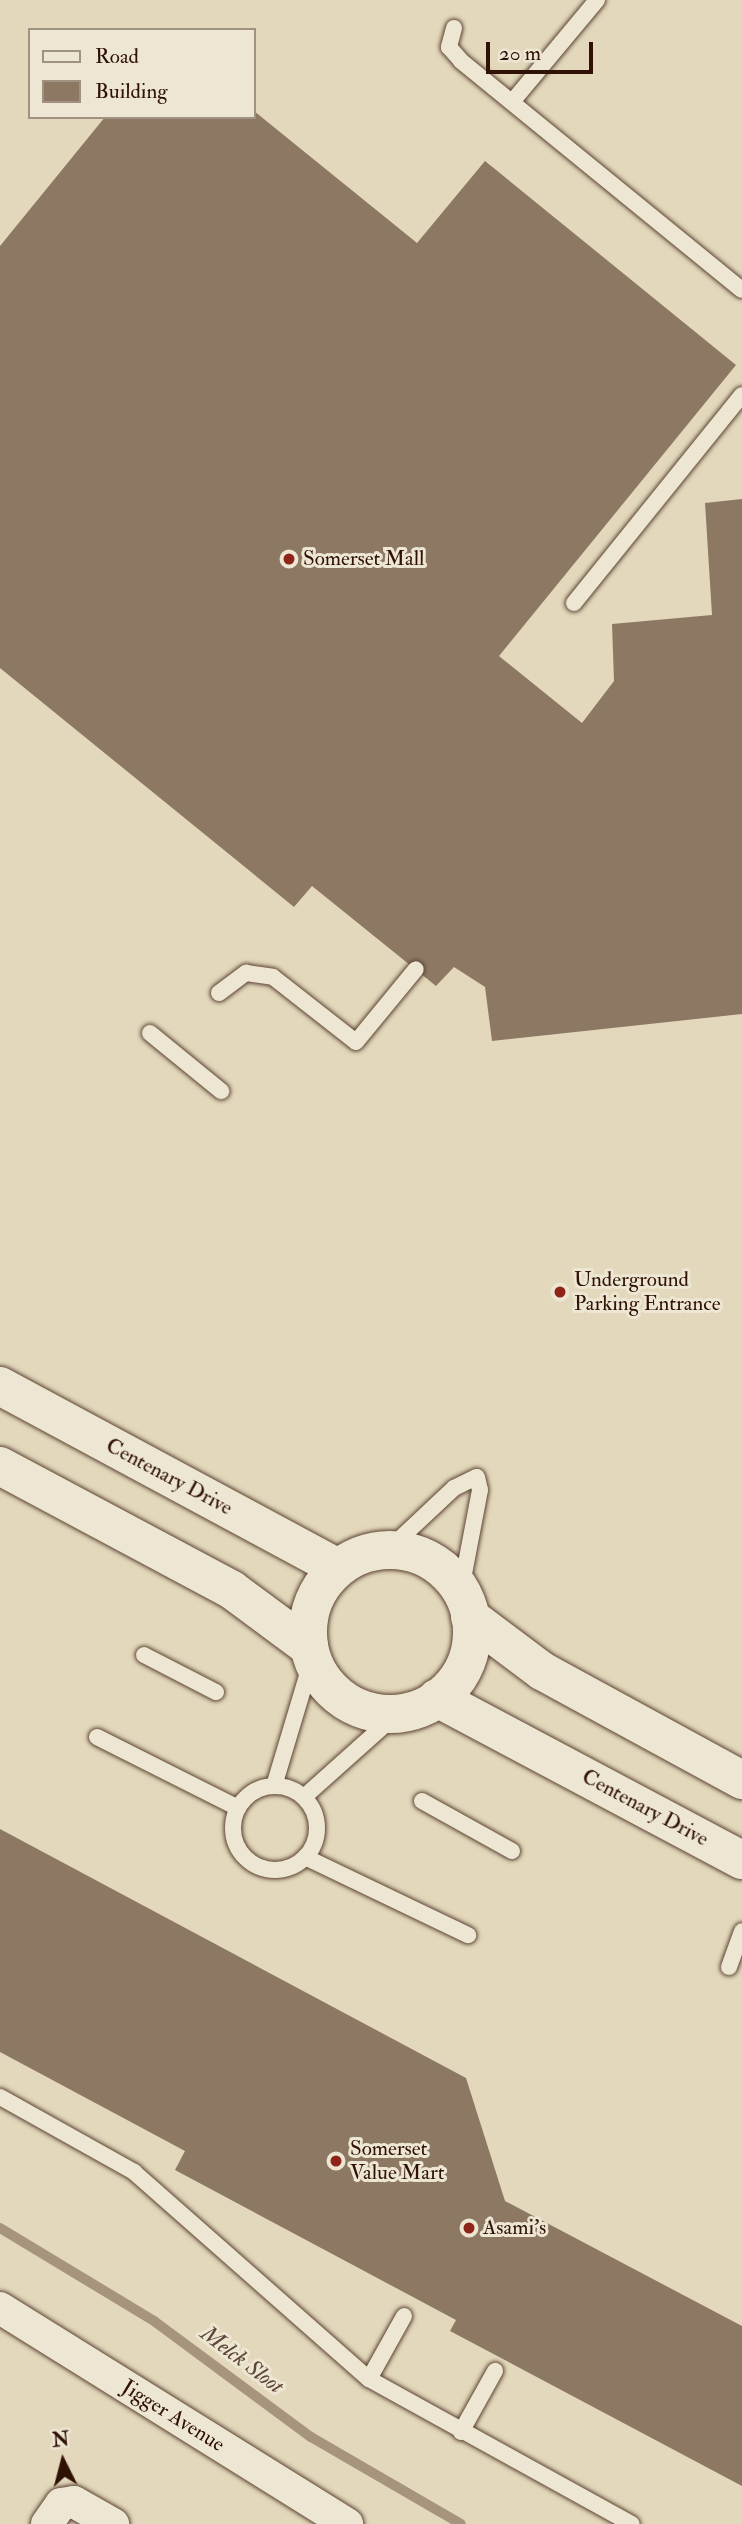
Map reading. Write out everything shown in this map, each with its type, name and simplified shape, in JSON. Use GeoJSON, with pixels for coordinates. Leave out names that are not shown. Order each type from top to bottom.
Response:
{"type":"FeatureCollection","features":[{"type":"Feature","properties":{"kind":"street","name":"Centenary Drive"},"geometry":{"type":"LineString","coordinates":[[0,1386],[338,1568]]}},
{"type":"Feature","properties":{"kind":"street"},"geometry":{"type":"LineString","coordinates":[[0,1466],[232,1591],[310,1653],[329,1688],[349,1703],[398,1713],[437,1698],[466,1662],[466,1603]]}},
{"type":"Feature","properties":{"kind":"street"},"geometry":{"type":"LineString","coordinates":[[310,1653],[310,1609],[338,1568],[362,1554],[389,1549],[430,1560],[466,1603],[542,1671],[742,1780]]}},
{"type":"Feature","properties":{"kind":"street","name":"Centenary Drive"},"geometry":{"type":"LineString","coordinates":[[437,1698],[742,1860]]}},
{"type":"Feature","properties":{"kind":"street","name":"Jigger Avenue"},"geometry":{"type":"LineString","coordinates":[[0,2308],[335,2521]]}},
{"type":"Feature","properties":{"kind":"street"},"geometry":{"type":"LineString","coordinates":[[47,2524],[61,2504],[74,2502],[113,2524]]}},
{"type":"Feature","properties":{"kind":"lane"},"geometry":{"type":"LineString","coordinates":[[512,102],[597,0]]}},
{"type":"Feature","properties":{"kind":"lane"},"geometry":{"type":"LineString","coordinates":[[454,28],[451,51],[742,290]]}},
{"type":"Feature","properties":{"kind":"lane"},"geometry":{"type":"LineString","coordinates":[[573,603],[742,395]]}},
{"type":"Feature","properties":{"kind":"lane"},"geometry":{"type":"LineString","coordinates":[[219,993],[246,974],[273,977],[356,1042],[416,969]]}},
{"type":"Feature","properties":{"kind":"lane"},"geometry":{"type":"LineString","coordinates":[[150,1033],[221,1091]]}},
{"type":"Feature","properties":{"kind":"lane"},"geometry":{"type":"LineString","coordinates":[[389,1549],[454,1488],[477,1477],[480,1490],[466,1603]]}},
{"type":"Feature","properties":{"kind":"lane"},"geometry":{"type":"LineString","coordinates":[[274,1786],[310,1653]]}},
{"type":"Feature","properties":{"kind":"lane"},"geometry":{"type":"LineString","coordinates":[[144,1655],[216,1692]]}},
{"type":"Feature","properties":{"kind":"lane"},"geometry":{"type":"LineString","coordinates":[[304,1797],[398,1713]]}},
{"type":"Feature","properties":{"kind":"lane"},"geometry":{"type":"LineString","coordinates":[[97,1737],[238,1808]]}},
{"type":"Feature","properties":{"kind":"lane"},"geometry":{"type":"LineString","coordinates":[[274,1786],[304,1797],[317,1827],[305,1857],[281,1869],[254,1864],[236,1843],[238,1808],[253,1792],[274,1786]]}},
{"type":"Feature","properties":{"kind":"lane"},"geometry":{"type":"LineString","coordinates":[[422,1801],[512,1851]]}},
{"type":"Feature","properties":{"kind":"lane"},"geometry":{"type":"LineString","coordinates":[[305,1857],[468,1935]]}},
{"type":"Feature","properties":{"kind":"lane"},"geometry":{"type":"LineString","coordinates":[[729,1967],[742,1931]]}},
{"type":"Feature","properties":{"kind":"lane"},"geometry":{"type":"LineString","coordinates":[[0,2097],[134,2172],[369,2379],[632,2524]]}},
{"type":"Feature","properties":{"kind":"lane"},"geometry":{"type":"LineString","coordinates":[[369,2379],[404,2316]]}},
{"type":"Feature","properties":{"kind":"lane"},"geometry":{"type":"LineString","coordinates":[[461,2432],[495,2371]]}},
{"type":"Feature","properties":{"kind":"building","name":"Somerset Mall"},"geometry":{"type":"Polygon","coordinates":[[[256,113],[417,243],[485,161],[736,365],[499,656],[582,723],[614,681],[612,624],[712,615],[705,503],[742,499],[742,1014],[492,1041],[485,987],[454,967],[436,986],[312,886],[294,907],[0,668],[0,246],[103,119],[256,119],[256,113]]]}},
{"type":"Feature","properties":{"kind":"building","name":"Somerset Value Mart"},"geometry":{"type":"Polygon","coordinates":[[[0,1829],[466,2078],[505,2201],[742,2326],[742,2486],[450,2331],[456,2320],[175,2170],[185,2151],[0,2052],[0,1829]]]}},
{"type":"Feature","properties":{"kind":"waterway","name":"Melck Sloot"},"geometry":{"type":"LineString","coordinates":[[0,2228],[154,2321],[311,2437],[461,2524]]}},
{"type":"Feature","properties":{"kind":"place","name":"Somerset Mall"},"geometry":{"type":"Point","coordinates":[289,559]}},
{"type":"Feature","properties":{"kind":"place","name":"Underground Parking Entrance"},"geometry":{"type":"Point","coordinates":[560,1292]}},
{"type":"Feature","properties":{"kind":"place","name":"Somerset Value Mart"},"geometry":{"type":"Point","coordinates":[336,2161]}},
{"type":"Feature","properties":{"kind":"place","name":"Asami's"},"geometry":{"type":"Point","coordinates":[469,2228]}}]}
